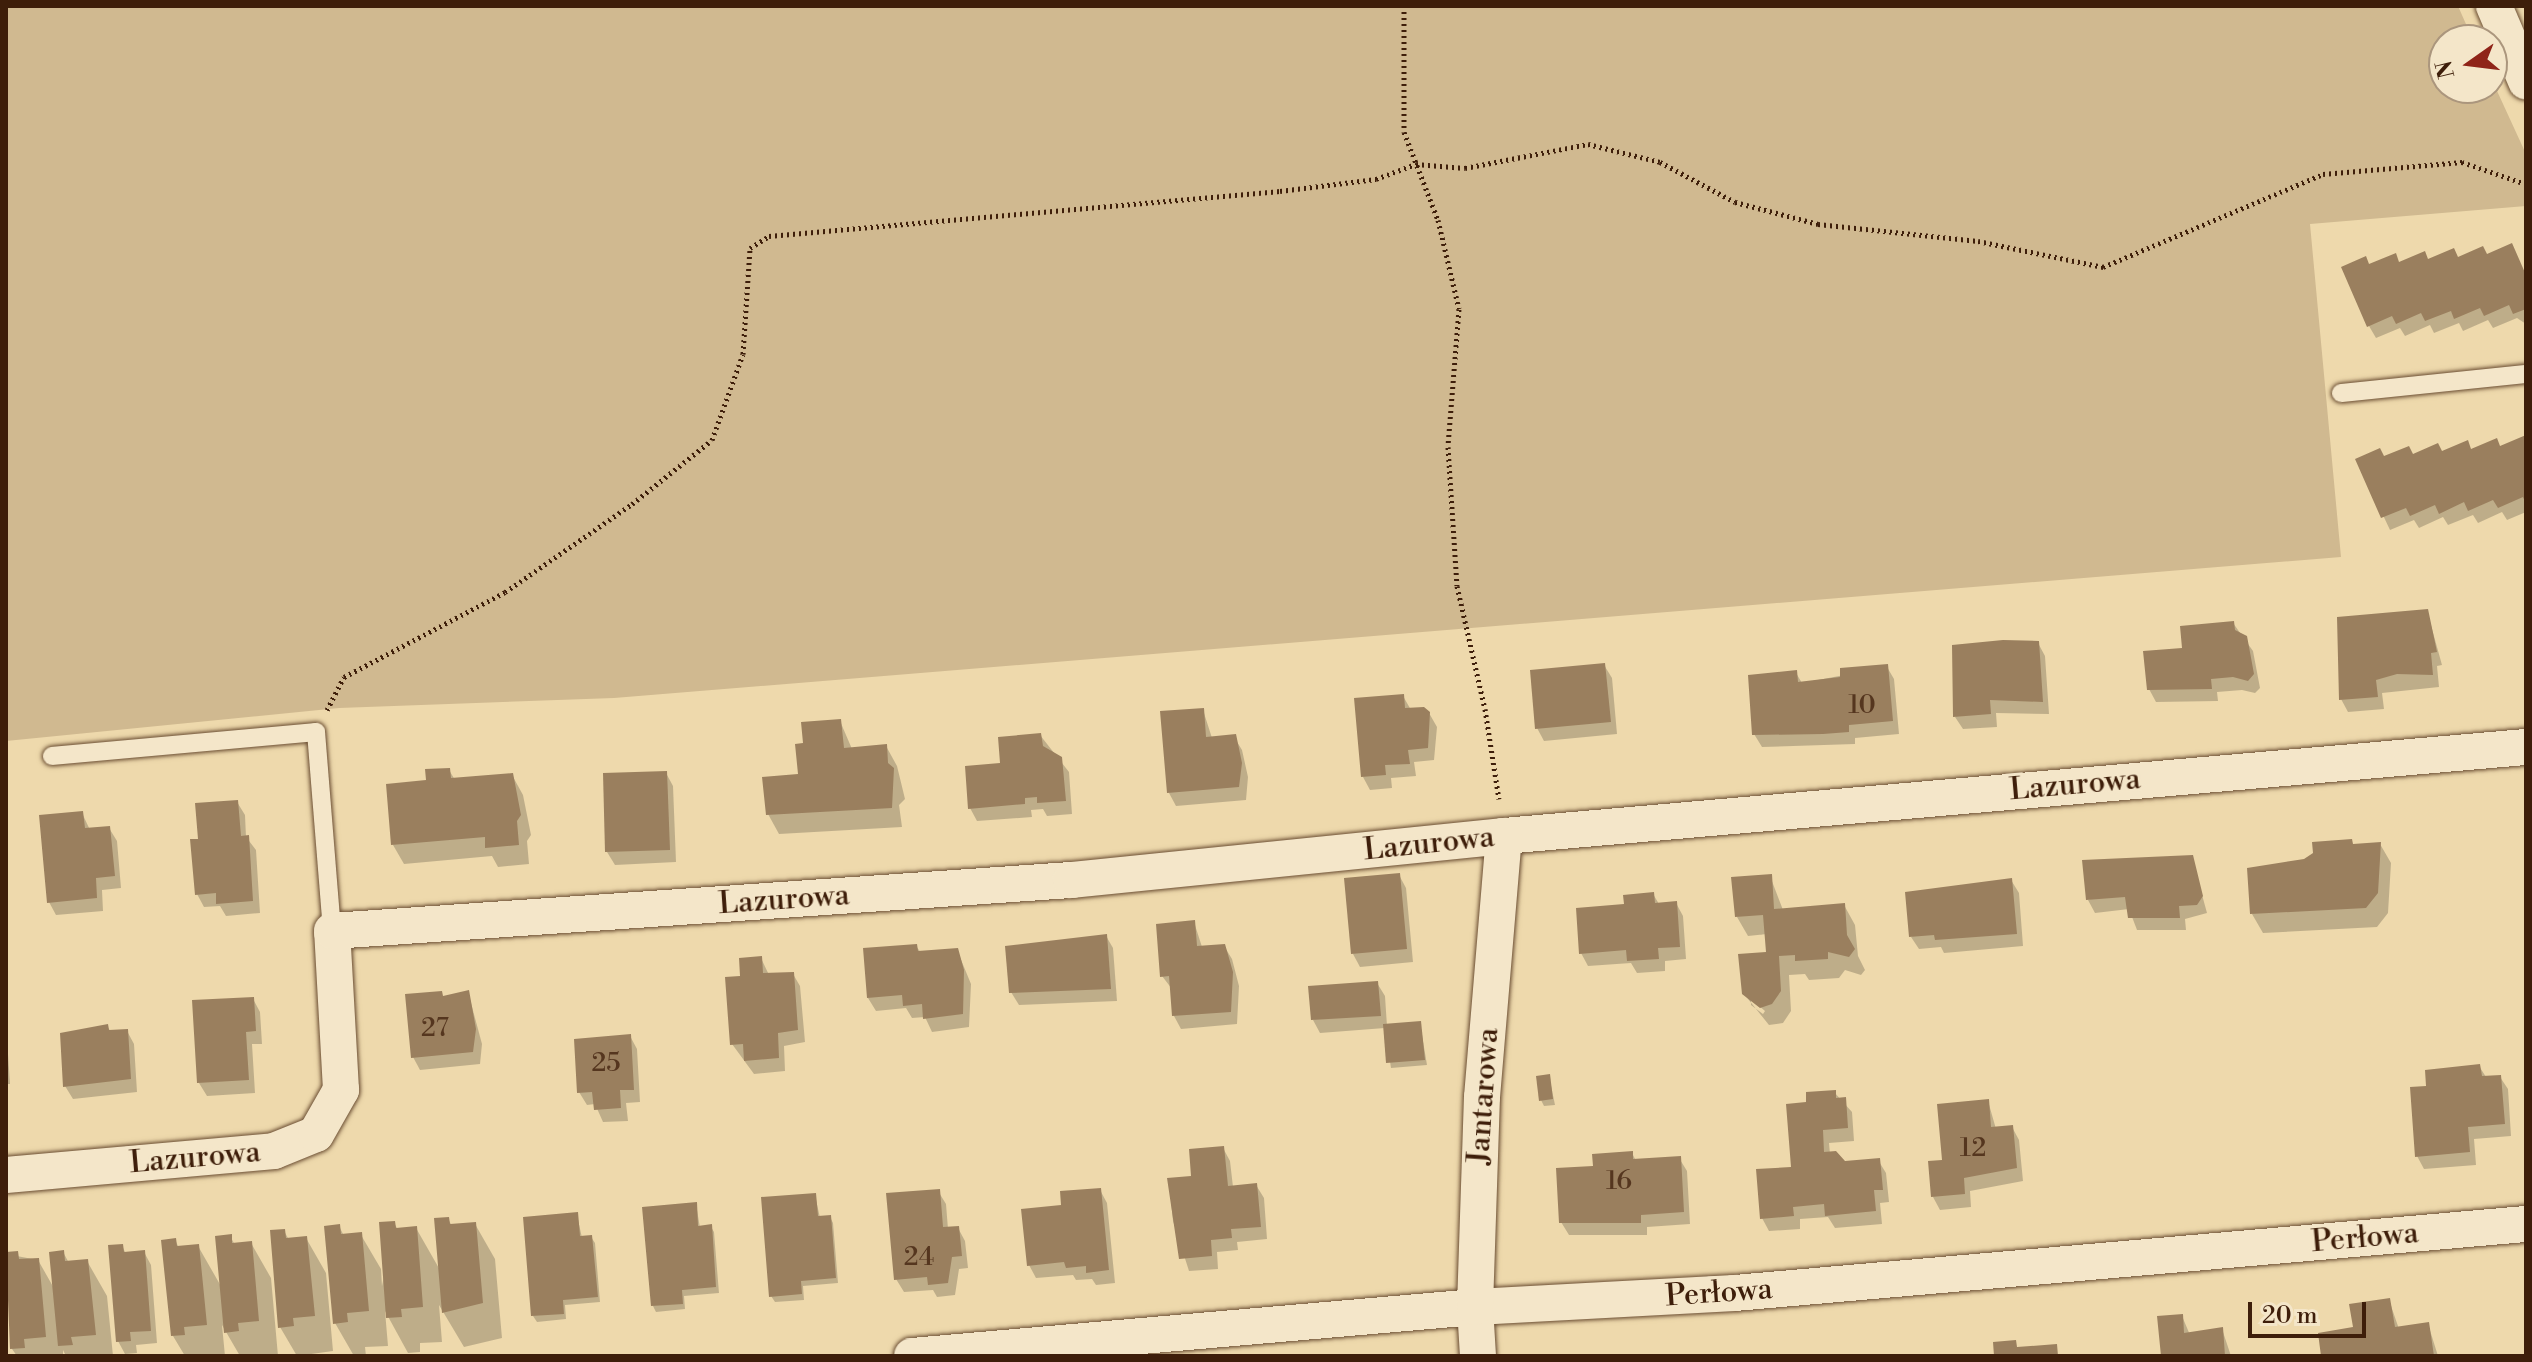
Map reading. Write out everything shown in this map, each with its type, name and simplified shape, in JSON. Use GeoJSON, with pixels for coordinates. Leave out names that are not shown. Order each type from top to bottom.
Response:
{"type":"FeatureCollection","features":[{"type":"Feature","properties":{"kind":"street"},"geometry":{"type":"LineString","coordinates":[[2494,6],[2526,81]]}},
{"type":"Feature","properties":{"kind":"street","name":"Lazurowa"},"geometry":{"type":"LineString","coordinates":[[6,1175],[274,1151],[316,1134],[341,1090],[332,931],[1071,880],[1504,836],[2526,747]]}},
{"type":"Feature","properties":{"kind":"street","name":"Jantarowa"},"geometry":{"type":"LineString","coordinates":[[1478,1356],[1475,1307],[1482,1097],[1504,836]]}},
{"type":"Feature","properties":{"kind":"street","name":"Perłowa"},"geometry":{"type":"LineString","coordinates":[[912,1356],[1475,1307],[1735,1293],[2526,1224]]}},
{"type":"Feature","properties":{"kind":"lane"},"geometry":{"type":"LineString","coordinates":[[2341,393],[2526,374]]}},
{"type":"Feature","properties":{"kind":"lane"},"geometry":{"type":"LineString","coordinates":[[52,756],[316,732]]}},
{"type":"Feature","properties":{"kind":"lane","name":"Lazurowa"},"geometry":{"type":"LineString","coordinates":[[316,732],[332,931]]}},
{"type":"Feature","properties":{"kind":"path"},"geometry":{"type":"LineString","coordinates":[[1404,6],[1404,132],[1438,220],[1459,309],[1448,447],[1457,586],[1485,709],[1504,836]]}},
{"type":"Feature","properties":{"kind":"path"},"geometry":{"type":"LineString","coordinates":[[316,732],[344,677],[505,592],[632,504],[712,440],[743,354],[750,248],[769,236],[1280,191],[1376,179],[1416,164],[1465,168],[1588,144],[1660,162],[1735,202],[1818,224],[1978,241],[2103,267],[2323,174],[2462,162],[2526,184]]}},
{"type":"Feature","properties":{"kind":"shaded area"},"geometry":{"type":"Polygon","coordinates":[[[6,6],[2458,6],[2466,24],[2428,24],[2428,104],[2503,104],[2526,154],[2526,206],[2310,224],[2341,557],[614,698],[339,708],[6,741],[6,6]]]}},
{"type":"Feature","properties":{"kind":"building"},"geometry":{"type":"Polygon","coordinates":[[[2512,243],[2526,275],[2526,309],[2513,314],[2509,305],[2484,316],[2480,308],[2454,319],[2451,311],[2425,321],[2421,313],[2396,324],[2392,316],[2367,327],[2341,267],[2366,256],[2369,264],[2396,253],[2399,262],[2425,251],[2428,259],[2454,248],[2458,257],[2483,246],[2487,254],[2512,243]]]}},
{"type":"Feature","properties":{"kind":"building"},"geometry":{"type":"Polygon","coordinates":[[[2526,435],[2526,504],[2523,497],[2498,508],[2493,500],[2468,511],[2464,502],[2439,514],[2435,505],[2410,516],[2406,508],[2381,518],[2355,459],[2380,448],[2384,456],[2409,446],[2413,454],[2438,443],[2442,451],[2468,440],[2471,449],[2497,438],[2500,446],[2526,435]]]}},
{"type":"Feature","properties":{"kind":"building"},"geometry":{"type":"Polygon","coordinates":[[[2428,609],[2437,652],[2431,653],[2433,675],[2397,674],[2376,680],[2378,697],[2339,700],[2337,617],[2428,609]]]}},
{"type":"Feature","properties":{"kind":"building"},"geometry":{"type":"Polygon","coordinates":[[[2234,621],[2235,630],[2247,636],[2254,674],[2248,681],[2233,677],[2211,679],[2212,689],[2147,690],[2143,651],[2182,648],[2180,626],[2234,621]]]}},
{"type":"Feature","properties":{"kind":"building"},"geometry":{"type":"Polygon","coordinates":[[[2003,640],[2039,641],[2043,702],[1990,700],[1991,714],[1953,717],[1952,645],[2003,640]]]}},
{"type":"Feature","properties":{"kind":"building"},"geometry":{"type":"Polygon","coordinates":[[[1605,663],[1611,722],[1535,729],[1530,670],[1605,663]]]}},
{"type":"Feature","properties":{"kind":"building"},"geometry":{"type":"Polygon","coordinates":[[[1888,664],[1893,721],[1849,725],[1849,732],[1752,735],[1748,675],[1797,670],[1798,682],[1840,677],[1840,668],[1888,664]]]}},
{"type":"Feature","properties":{"kind":"building"},"geometry":{"type":"Polygon","coordinates":[[[1404,694],[1405,708],[1424,707],[1430,712],[1428,748],[1408,750],[1410,764],[1385,765],[1386,775],[1361,777],[1354,698],[1404,694]]]}},
{"type":"Feature","properties":{"kind":"building"},"geometry":{"type":"Polygon","coordinates":[[[1204,708],[1206,737],[1236,734],[1242,763],[1239,787],[1167,793],[1160,711],[1204,708]]]}},
{"type":"Feature","properties":{"kind":"building"},"geometry":{"type":"Polygon","coordinates":[[[841,719],[844,748],[887,744],[888,763],[894,768],[892,808],[766,815],[762,777],[798,774],[795,744],[803,743],[801,722],[841,719]]]}},
{"type":"Feature","properties":{"kind":"building"},"geometry":{"type":"Polygon","coordinates":[[[1041,733],[1043,746],[1062,757],[1066,801],[1037,803],[1037,797],[1025,798],[1025,804],[968,809],[965,766],[1000,763],[998,737],[1041,733]]]}},
{"type":"Feature","properties":{"kind":"building"},"geometry":{"type":"Polygon","coordinates":[[[450,768],[451,778],[513,773],[521,815],[517,821],[519,845],[485,848],[485,837],[391,845],[386,784],[426,780],[425,769],[450,768]]]}},
{"type":"Feature","properties":{"kind":"building"},"geometry":{"type":"Polygon","coordinates":[[[667,771],[670,850],[605,852],[603,773],[667,771]]]}},
{"type":"Feature","properties":{"kind":"building"},"geometry":{"type":"Polygon","coordinates":[[[238,800],[241,836],[249,835],[253,901],[216,904],[216,893],[195,895],[190,839],[198,839],[195,803],[238,800]]]}},
{"type":"Feature","properties":{"kind":"building"},"geometry":{"type":"Polygon","coordinates":[[[83,811],[85,828],[110,826],[115,876],[96,878],[97,898],[47,903],[39,815],[83,811]]]}},
{"type":"Feature","properties":{"kind":"building"},"geometry":{"type":"Polygon","coordinates":[[[2352,839],[2353,844],[2381,842],[2378,893],[2366,908],[2250,914],[2247,868],[2304,859],[2313,853],[2312,842],[2352,839]]]}},
{"type":"Feature","properties":{"kind":"building"},"geometry":{"type":"Polygon","coordinates":[[[2193,855],[2203,896],[2197,905],[2179,906],[2180,918],[2128,918],[2125,897],[2086,900],[2082,860],[2193,855]]]}},
{"type":"Feature","properties":{"kind":"building"},"geometry":{"type":"Polygon","coordinates":[[[1400,873],[1407,949],[1351,954],[1344,878],[1400,873]]]}},
{"type":"Feature","properties":{"kind":"building"},"geometry":{"type":"Polygon","coordinates":[[[1772,874],[1774,909],[1845,903],[1847,935],[1855,949],[1849,957],[1828,952],[1828,959],[1795,961],[1795,955],[1779,956],[1781,991],[1772,1004],[1760,1008],[1742,994],[1738,954],[1766,952],[1763,915],[1735,917],[1731,877],[1772,874]]]}},
{"type":"Feature","properties":{"kind":"building"},"geometry":{"type":"Polygon","coordinates":[[[2012,878],[2017,934],[1935,940],[1934,935],[1909,937],[1905,892],[2012,878]]]}},
{"type":"Feature","properties":{"kind":"building"},"geometry":{"type":"Polygon","coordinates":[[[1654,892],[1655,903],[1677,901],[1680,947],[1658,948],[1659,959],[1627,961],[1626,950],[1579,954],[1576,908],[1624,904],[1623,895],[1654,892]]]}},
{"type":"Feature","properties":{"kind":"building"},"geometry":{"type":"Polygon","coordinates":[[[1195,920],[1197,946],[1225,944],[1233,972],[1231,1012],[1172,1016],[1169,976],[1160,977],[1156,924],[1195,920]]]}},
{"type":"Feature","properties":{"kind":"building"},"geometry":{"type":"Polygon","coordinates":[[[1107,934],[1111,989],[1009,993],[1005,946],[1107,934]]]}},
{"type":"Feature","properties":{"kind":"building"},"geometry":{"type":"Polygon","coordinates":[[[917,944],[918,951],[958,948],[964,970],[963,1014],[923,1019],[922,1004],[903,1006],[902,995],[867,998],[863,948],[917,944]]]}},
{"type":"Feature","properties":{"kind":"building"},"geometry":{"type":"Polygon","coordinates":[[[762,956],[763,973],[794,972],[798,1030],[778,1033],[779,1058],[744,1061],[743,1044],[730,1045],[725,977],[740,976],[739,958],[762,956]]]}},
{"type":"Feature","properties":{"kind":"building"},"geometry":{"type":"Polygon","coordinates":[[[1378,981],[1381,1016],[1311,1020],[1308,986],[1378,981]]]}},
{"type":"Feature","properties":{"kind":"building"},"geometry":{"type":"Polygon","coordinates":[[[469,990],[476,1029],[473,1052],[411,1058],[405,994],[442,991],[443,996],[469,990]]]}},
{"type":"Feature","properties":{"kind":"building"},"geometry":{"type":"Polygon","coordinates":[[[254,997],[256,1031],[246,1032],[249,1080],[197,1083],[192,1000],[254,997]]]}},
{"type":"Feature","properties":{"kind":"building"},"geometry":{"type":"Polygon","coordinates":[[[1421,1021],[1425,1060],[1386,1063],[1383,1024],[1421,1021]]]}},
{"type":"Feature","properties":{"kind":"building"},"geometry":{"type":"Polygon","coordinates":[[[108,1024],[109,1030],[128,1029],[131,1079],[63,1087],[60,1033],[108,1024]]]}},
{"type":"Feature","properties":{"kind":"building"},"geometry":{"type":"Polygon","coordinates":[[[631,1034],[634,1090],[620,1090],[621,1108],[594,1110],[592,1092],[577,1093],[574,1039],[631,1034]]]}},
{"type":"Feature","properties":{"kind":"building"},"geometry":{"type":"Polygon","coordinates":[[[2480,1064],[2482,1076],[2501,1075],[2505,1124],[2468,1127],[2470,1152],[2415,1157],[2410,1087],[2426,1086],[2425,1070],[2480,1064]]]}},
{"type":"Feature","properties":{"kind":"building"},"geometry":{"type":"Polygon","coordinates":[[[1550,1074],[1553,1099],[1539,1101],[1536,1076],[1550,1074]]]}},
{"type":"Feature","properties":{"kind":"building"},"geometry":{"type":"Polygon","coordinates":[[[1836,1090],[1836,1098],[1846,1097],[1848,1128],[1823,1130],[1824,1152],[1836,1151],[1845,1161],[1880,1158],[1883,1190],[1874,1190],[1876,1211],[1825,1216],[1824,1204],[1793,1207],[1794,1216],[1760,1219],[1756,1169],[1791,1167],[1786,1104],[1806,1102],[1806,1092],[1836,1090]]]}},
{"type":"Feature","properties":{"kind":"building"},"geometry":{"type":"Polygon","coordinates":[[[1989,1099],[1991,1127],[2013,1125],[2017,1168],[1964,1178],[1965,1194],[1931,1197],[1928,1161],[1942,1160],[1937,1104],[1989,1099]]]}},
{"type":"Feature","properties":{"kind":"building"},"geometry":{"type":"Polygon","coordinates":[[[1224,1146],[1228,1186],[1257,1183],[1261,1227],[1231,1229],[1232,1238],[1211,1240],[1212,1256],[1179,1259],[1167,1178],[1191,1176],[1189,1149],[1224,1146]]]}},
{"type":"Feature","properties":{"kind":"building"},"geometry":{"type":"Polygon","coordinates":[[[1633,1151],[1633,1159],[1681,1156],[1684,1212],[1641,1215],[1641,1223],[1559,1223],[1556,1168],[1593,1166],[1592,1154],[1633,1151]]]}},
{"type":"Feature","properties":{"kind":"building"},"geometry":{"type":"Polygon","coordinates":[[[1101,1188],[1109,1270],[1086,1273],[1086,1266],[1066,1268],[1064,1262],[1027,1266],[1021,1209],[1061,1205],[1060,1191],[1101,1188]]]}},
{"type":"Feature","properties":{"kind":"building"},"geometry":{"type":"Polygon","coordinates":[[[940,1189],[943,1227],[959,1226],[962,1256],[952,1257],[948,1283],[928,1285],[927,1277],[894,1280],[886,1193],[940,1189]]]}},
{"type":"Feature","properties":{"kind":"building"},"geometry":{"type":"Polygon","coordinates":[[[816,1193],[818,1216],[831,1215],[836,1278],[801,1281],[802,1294],[769,1297],[761,1197],[816,1193]]]}},
{"type":"Feature","properties":{"kind":"building"},"geometry":{"type":"Polygon","coordinates":[[[697,1202],[698,1226],[712,1224],[716,1287],[682,1290],[683,1304],[651,1306],[642,1207],[697,1202]]]}},
{"type":"Feature","properties":{"kind":"building"},"geometry":{"type":"Polygon","coordinates":[[[578,1212],[580,1236],[592,1235],[598,1297],[563,1300],[564,1314],[531,1316],[523,1217],[578,1212]]]}},
{"type":"Feature","properties":{"kind":"building"},"geometry":{"type":"Polygon","coordinates":[[[449,1217],[450,1224],[476,1222],[483,1303],[442,1313],[434,1218],[449,1217]]]}},
{"type":"Feature","properties":{"kind":"building"},"geometry":{"type":"Polygon","coordinates":[[[395,1221],[396,1228],[417,1226],[423,1307],[401,1309],[402,1317],[386,1318],[379,1222],[395,1221]]]}},
{"type":"Feature","properties":{"kind":"building"},"geometry":{"type":"Polygon","coordinates":[[[340,1224],[341,1234],[362,1232],[369,1311],[347,1313],[348,1322],[333,1324],[324,1226],[340,1224]]]}},
{"type":"Feature","properties":{"kind":"building"},"geometry":{"type":"Polygon","coordinates":[[[285,1229],[286,1238],[307,1236],[315,1316],[293,1318],[294,1326],[278,1328],[270,1230],[285,1229]]]}},
{"type":"Feature","properties":{"kind":"building"},"geometry":{"type":"Polygon","coordinates":[[[232,1234],[232,1243],[252,1241],[259,1321],[238,1323],[239,1331],[224,1333],[215,1236],[232,1234]]]}},
{"type":"Feature","properties":{"kind":"building"},"geometry":{"type":"Polygon","coordinates":[[[176,1238],[177,1246],[199,1244],[207,1325],[184,1327],[185,1335],[171,1336],[161,1240],[176,1238]]]}},
{"type":"Feature","properties":{"kind":"building"},"geometry":{"type":"Polygon","coordinates":[[[123,1244],[124,1252],[145,1250],[151,1331],[130,1332],[131,1341],[116,1342],[108,1245],[123,1244]]]}},
{"type":"Feature","properties":{"kind":"building"},"geometry":{"type":"Polygon","coordinates":[[[64,1250],[65,1261],[88,1259],[96,1335],[71,1337],[73,1345],[58,1346],[49,1252],[64,1250]]]}},
{"type":"Feature","properties":{"kind":"building"},"geometry":{"type":"Polygon","coordinates":[[[18,1251],[19,1259],[39,1258],[46,1337],[24,1339],[25,1348],[10,1349],[6,1252],[18,1251]]]}},
{"type":"Feature","properties":{"kind":"building"},"geometry":{"type":"Polygon","coordinates":[[[2390,1298],[2395,1327],[2429,1322],[2434,1356],[2321,1356],[2318,1333],[2353,1327],[2349,1304],[2390,1298]]]}},
{"type":"Feature","properties":{"kind":"building"},"geometry":{"type":"Polygon","coordinates":[[[2183,1314],[2184,1333],[2223,1327],[2225,1356],[2161,1356],[2157,1316],[2183,1314]]]}},
{"type":"Feature","properties":{"kind":"building"},"geometry":{"type":"Polygon","coordinates":[[[2016,1340],[2017,1347],[2057,1344],[2058,1356],[1994,1356],[1993,1342],[2016,1340]]]}}]}
